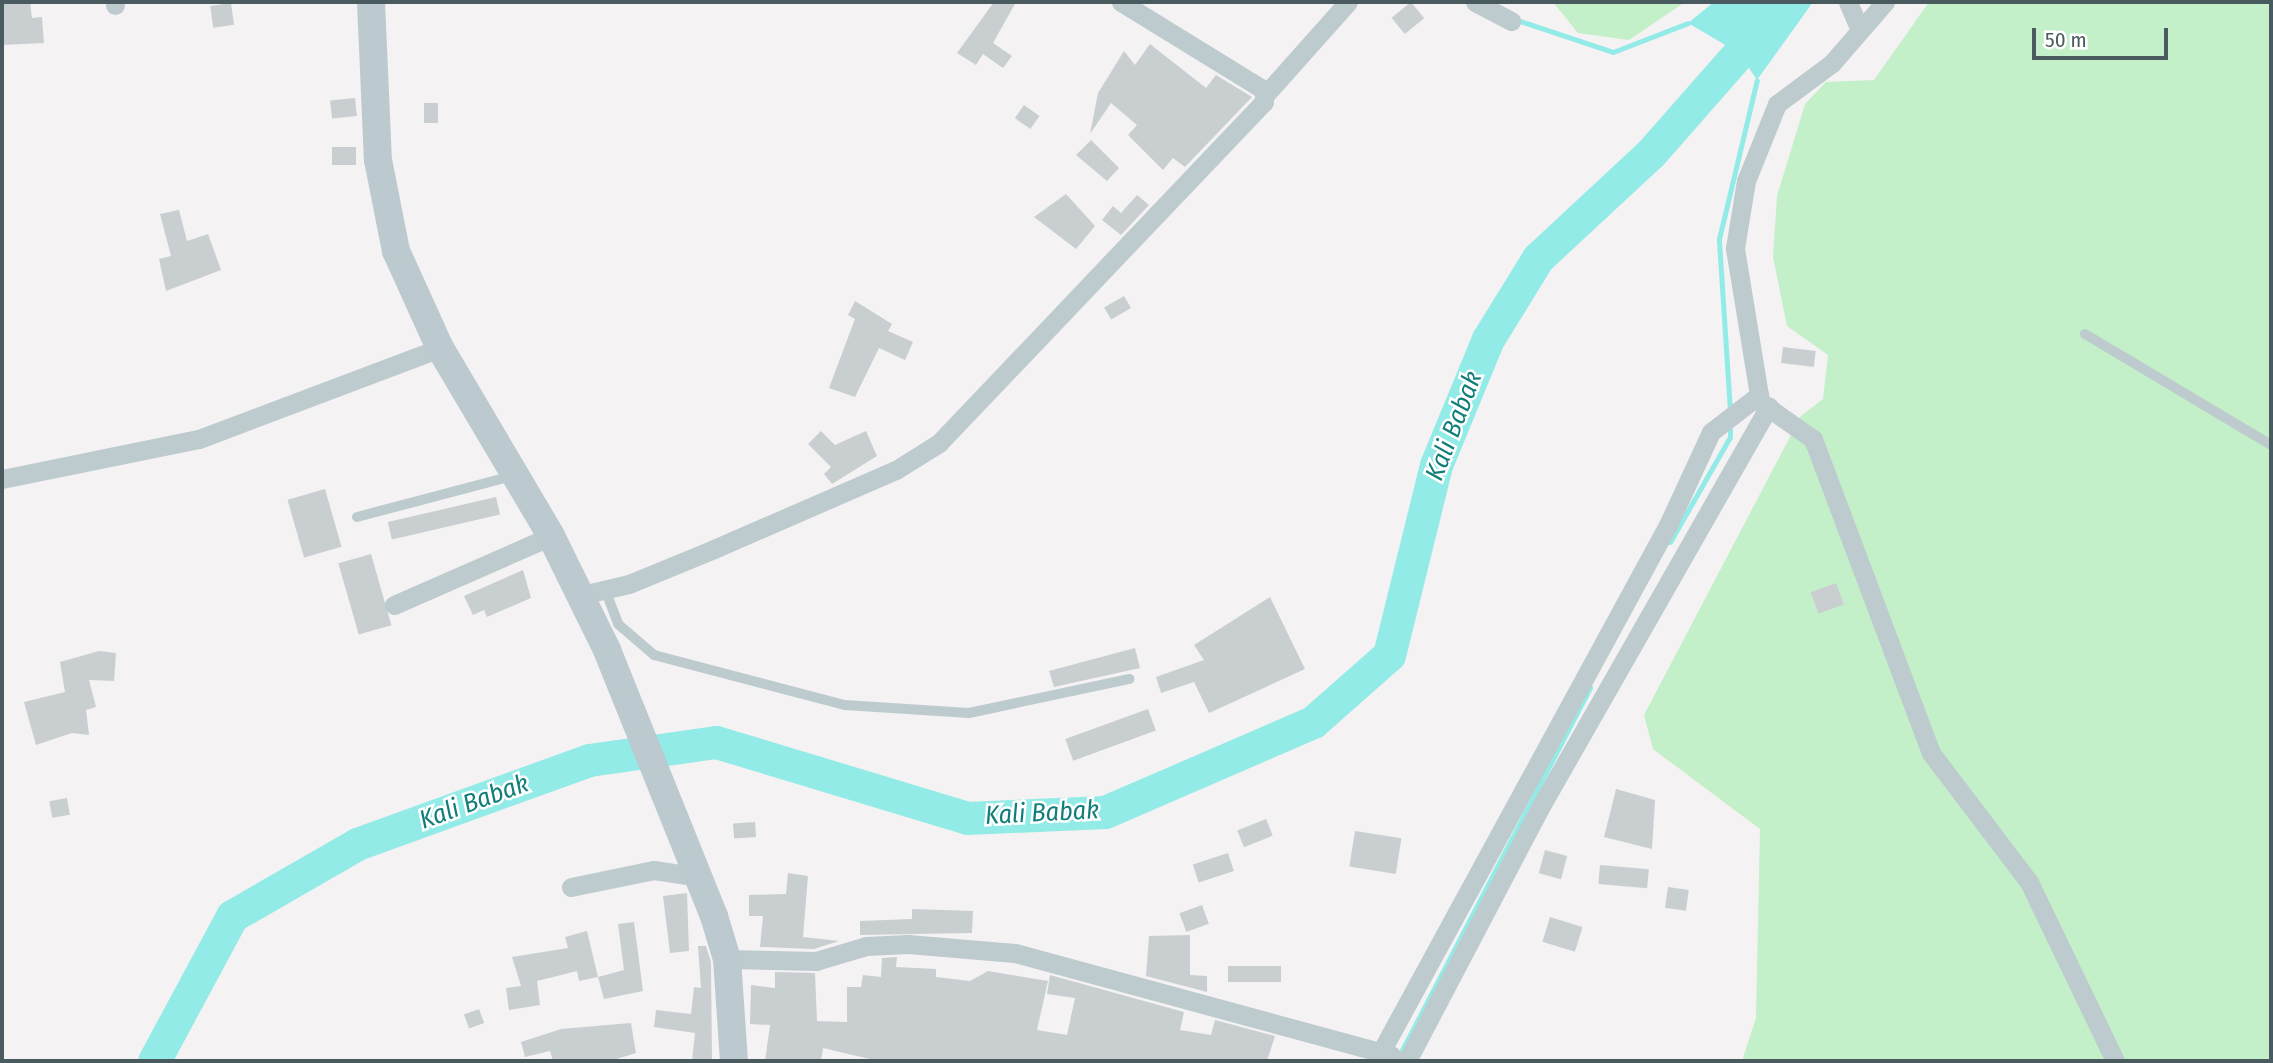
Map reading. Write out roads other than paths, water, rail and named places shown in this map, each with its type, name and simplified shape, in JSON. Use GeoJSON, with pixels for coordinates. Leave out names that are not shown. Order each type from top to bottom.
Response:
{"type":"FeatureCollection","features":[{"type":"Feature","properties":{"kind":"street"},"geometry":{"type":"LineString","coordinates":[[371,2],[384,207],[440,348],[551,536],[594,593],[607,649],[699,877],[727,959],[734,1061]]}},
{"type":"Feature","properties":{"kind":"street"},"geometry":{"type":"LineString","coordinates":[[1121,2],[1266,94]]}},
{"type":"Feature","properties":{"kind":"street"},"geometry":{"type":"LineString","coordinates":[[594,593],[850,491],[940,443],[1266,94],[1348,2]]}},
{"type":"Feature","properties":{"kind":"street"},"geometry":{"type":"LineString","coordinates":[[1475,2],[1511,22]]}},
{"type":"Feature","properties":{"kind":"street"},"geometry":{"type":"LineString","coordinates":[[1848,2],[1860,30]]}},
{"type":"Feature","properties":{"kind":"street"},"geometry":{"type":"LineString","coordinates":[[1393,1058],[1530,800],[1760,387],[1746,335],[1735,247],[1746,181],[1777,104],[1824,71],[1885,2]]}},
{"type":"Feature","properties":{"kind":"street"},"geometry":{"type":"LineString","coordinates":[[2,479],[210,435],[440,348]]}},
{"type":"Feature","properties":{"kind":"street"},"geometry":{"type":"LineString","coordinates":[[1393,1058],[1530,800],[1748,408]]}},
{"type":"Feature","properties":{"kind":"street"},"geometry":{"type":"LineString","coordinates":[[1748,408],[1813,439],[1931,753],[2028,882],[2115,1061]]}},
{"type":"Feature","properties":{"kind":"street"},"geometry":{"type":"LineString","coordinates":[[394,605],[524,553],[551,536]]}},
{"type":"Feature","properties":{"kind":"street"},"geometry":{"type":"LineString","coordinates":[[571,887],[654,870],[699,877]]}},
{"type":"Feature","properties":{"kind":"street"},"geometry":{"type":"LineString","coordinates":[[727,959],[816,961],[866,946],[908,944],[1016,953],[1134,990],[1287,1022],[1393,1058]]}},
{"type":"Feature","properties":{"kind":"lane"},"geometry":{"type":"LineString","coordinates":[[2085,334],[2271,445]]}},
{"type":"Feature","properties":{"kind":"lane"},"geometry":{"type":"LineString","coordinates":[[357,517],[514,475]]}},
{"type":"Feature","properties":{"kind":"lane"},"geometry":{"type":"LineString","coordinates":[[594,593],[618,624],[654,655],[845,705],[969,713],[1129,679]]}},
{"type":"Feature","properties":{"kind":"water"},"geometry":{"type":"Polygon","coordinates":[[[1714,2],[1813,2],[1757,80],[1739,53],[1688,23],[1714,2]]]}},
{"type":"Feature","properties":{"kind":"waterway"},"geometry":{"type":"LineString","coordinates":[[1514,19],[1613,52],[1688,23]]}},
{"type":"Feature","properties":{"kind":"waterway","name":"Kali Babak"},"geometry":{"type":"LineString","coordinates":[[154,1061],[232,916],[357,844],[589,760],[716,742],[967,818],[1105,812],[1313,722],[1389,655],[1436,465],[1488,339],[1538,258],[1651,153],[1739,53]]}},
{"type":"Feature","properties":{"kind":"waterway"},"geometry":{"type":"LineString","coordinates":[[1730,411],[1719,239],[1757,80]]}},
{"type":"Feature","properties":{"kind":"waterway"},"geometry":{"type":"LineString","coordinates":[[1670,542],[1730,437],[1730,424]]}},
{"type":"Feature","properties":{"kind":"waterway"},"geometry":{"type":"LineString","coordinates":[[1399,1056],[1590,688]]}}]}
